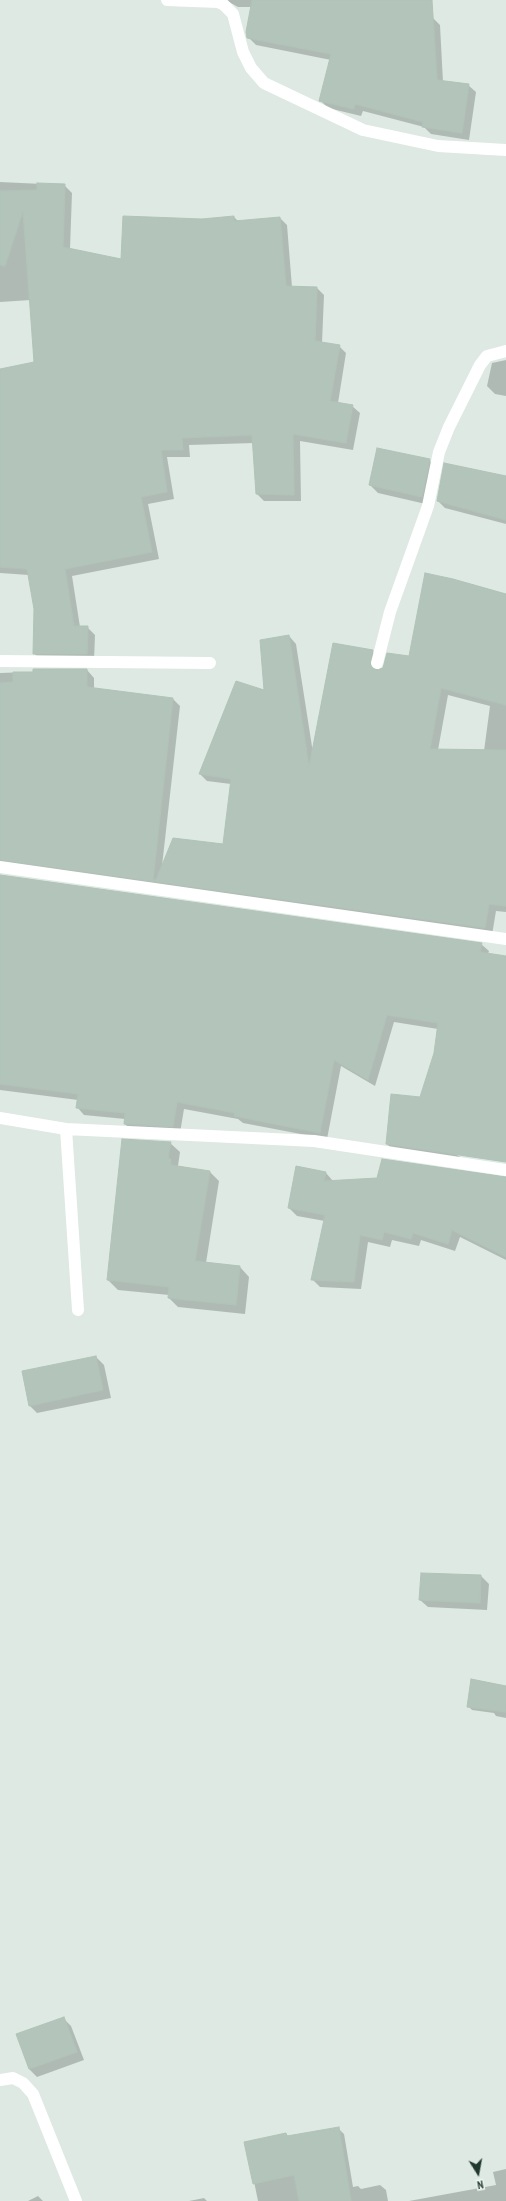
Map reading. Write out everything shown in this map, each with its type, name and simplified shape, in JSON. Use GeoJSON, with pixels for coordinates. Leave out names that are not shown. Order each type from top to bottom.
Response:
{"type":"FeatureCollection","features":[{"type":"Feature","properties":{"kind":"street"},"geometry":{"type":"LineString","coordinates":[[167,0],[218,2],[224,5],[233,14],[243,52],[251,68],[264,83],[363,130],[438,146],[506,150]]}},
{"type":"Feature","properties":{"kind":"street"},"geometry":{"type":"LineString","coordinates":[[377,663],[390,612],[410,551],[428,506],[434,470],[449,426],[480,365],[487,356],[506,351]]}},
{"type":"Feature","properties":{"kind":"street"},"geometry":{"type":"LineString","coordinates":[[0,661],[210,663]]}},
{"type":"Feature","properties":{"kind":"street"},"geometry":{"type":"LineString","coordinates":[[0,867],[506,939]]}},
{"type":"Feature","properties":{"kind":"street"},"geometry":{"type":"LineString","coordinates":[[0,1118],[66,1129],[314,1141],[506,1170]]}},
{"type":"Feature","properties":{"kind":"street"},"geometry":{"type":"LineString","coordinates":[[66,1129],[78,1310]]}},
{"type":"Feature","properties":{"kind":"street"},"geometry":{"type":"LineString","coordinates":[[0,2080],[13,2078],[23,2082],[33,2094],[76,2201]]}},
{"type":"Feature","properties":{"kind":"building"},"geometry":{"type":"Polygon","coordinates":[[[252,0],[432,0],[437,80],[469,84],[462,133],[422,127],[423,122],[355,104],[354,109],[319,101],[331,54],[247,38],[246,32],[252,0]]]}},
{"type":"Feature","properties":{"kind":"building"},"geometry":{"type":"Polygon","coordinates":[[[37,183],[65,184],[63,247],[121,259],[123,216],[202,219],[234,216],[234,221],[280,217],[286,286],[317,287],[315,341],[340,345],[330,401],[353,405],[346,443],[293,434],[294,495],[256,494],[252,435],[182,438],[183,450],[161,450],[167,492],[141,497],[152,552],[65,569],[74,626],[88,626],[87,654],[33,654],[34,609],[27,569],[0,567],[0,369],[34,362],[23,211],[5,266],[0,265],[0,191],[37,190],[37,183]]]}},
{"type":"Feature","properties":{"kind":"building"},"geometry":{"type":"Polygon","coordinates":[[[377,448],[430,459],[422,497],[369,485],[377,448]]]}},
{"type":"Feature","properties":{"kind":"building"},"geometry":{"type":"Polygon","coordinates":[[[444,463],[506,476],[506,520],[437,501],[444,463]]]}},
{"type":"Feature","properties":{"kind":"building"},"geometry":{"type":"Polygon","coordinates":[[[425,573],[453,579],[506,594],[506,705],[441,688],[430,749],[506,750],[506,906],[489,904],[485,928],[0,860],[0,683],[13,682],[13,672],[33,672],[33,669],[87,669],[87,687],[173,698],[153,880],[156,880],[173,838],[223,844],[231,779],[199,774],[236,681],[264,690],[260,640],[289,635],[309,767],[333,643],[373,650],[370,665],[376,670],[383,668],[387,653],[409,656],[425,573]]]}},
{"type":"Feature","properties":{"kind":"building"},"geometry":{"type":"Polygon","coordinates":[[[0,875],[482,943],[480,952],[506,956],[506,1162],[386,1144],[391,1094],[420,1097],[434,1053],[438,1023],[387,1015],[368,1080],[334,1060],[320,1133],[234,1116],[235,1113],[177,1102],[173,1127],[124,1124],[125,1113],[76,1108],[78,1094],[0,1084],[0,875]]]}},
{"type":"Feature","properties":{"kind":"building"},"geometry":{"type":"Polygon","coordinates":[[[122,1139],[171,1142],[168,1158],[171,1159],[171,1165],[210,1171],[195,1261],[240,1266],[236,1305],[168,1298],[169,1287],[107,1280],[122,1139]]]}},
{"type":"Feature","properties":{"kind":"building"},"geometry":{"type":"Polygon","coordinates":[[[382,1159],[506,1177],[506,1257],[452,1230],[448,1244],[413,1233],[411,1239],[384,1232],[382,1240],[360,1235],[354,1282],[311,1280],[325,1215],[288,1208],[296,1166],[326,1172],[324,1181],[377,1178],[382,1159]]]}},
{"type":"Feature","properties":{"kind":"building"},"geometry":{"type":"Polygon","coordinates":[[[96,1356],[103,1390],[29,1406],[22,1371],[96,1356]]]}},
{"type":"Feature","properties":{"kind":"building"},"geometry":{"type":"Polygon","coordinates":[[[421,1573],[481,1575],[480,1603],[419,1600],[421,1573]]]}},
{"type":"Feature","properties":{"kind":"building"},"geometry":{"type":"Polygon","coordinates":[[[471,1679],[506,1686],[506,1712],[467,1707],[471,1679]]]}},
{"type":"Feature","properties":{"kind":"building"},"geometry":{"type":"Polygon","coordinates":[[[64,2017],[77,2052],[29,2069],[16,2034],[64,2017]]]}},
{"type":"Feature","properties":{"kind":"building"},"geometry":{"type":"Polygon","coordinates":[[[339,2127],[351,2201],[299,2201],[294,2175],[253,2184],[244,2142],[286,2133],[287,2136],[339,2127]]]}}]}
